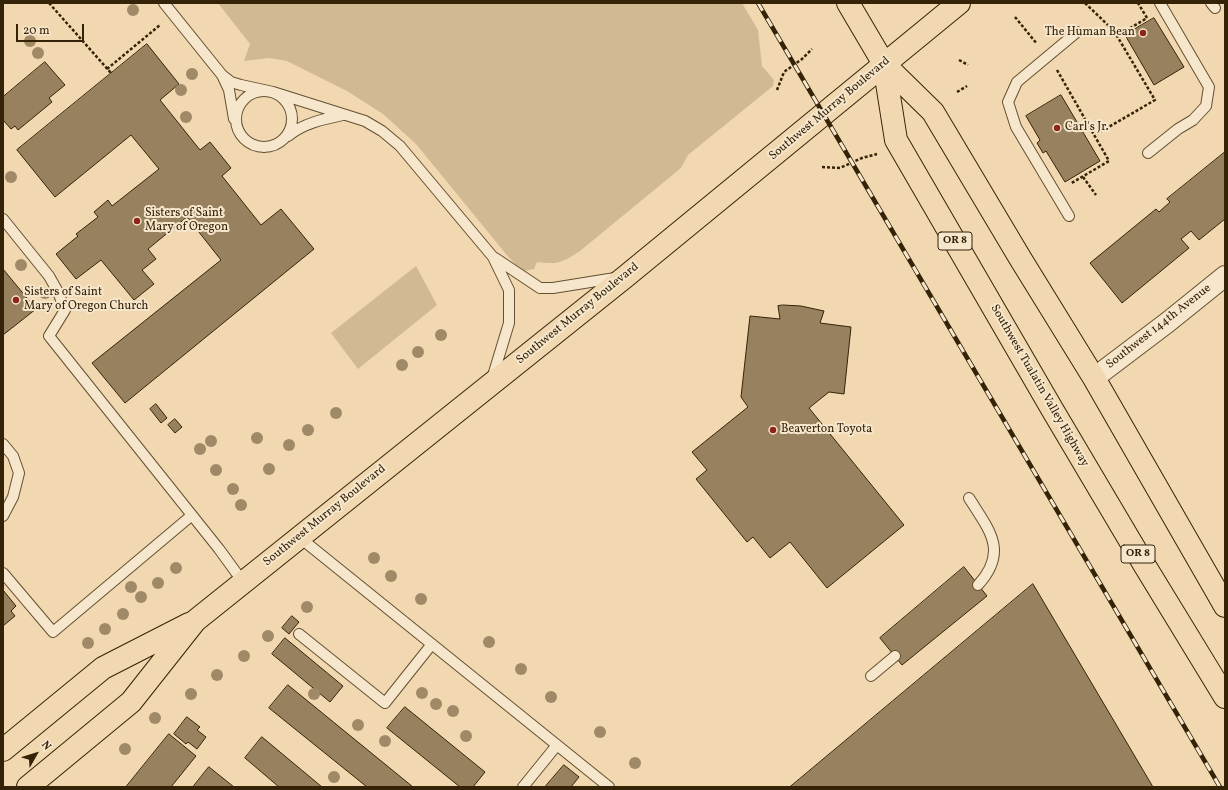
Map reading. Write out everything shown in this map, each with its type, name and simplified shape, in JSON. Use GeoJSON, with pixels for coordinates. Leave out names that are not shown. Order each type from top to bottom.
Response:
{"type":"FeatureCollection","features":[{"type":"Feature","properties":{"kind":"main road","name":"Southwest Tualatin Valley Highway"},"geometry":{"type":"LineString","coordinates":[[848,3],[884,64],[933,112],[1094,378],[1225,606]]}},
{"type":"Feature","properties":{"kind":"main road","name":"Southwest Murray Boulevard"},"geometry":{"type":"LineString","coordinates":[[28,787],[131,702],[196,621],[625,277],[959,3]]}},
{"type":"Feature","properties":{"kind":"main road","name":"Southwest Tualatin Valley Highway"},"geometry":{"type":"LineString","coordinates":[[884,64],[896,140],[1052,409],[1225,697]]}},
{"type":"Feature","properties":{"kind":"main road","name":"Southwest Murray Boulevard"},"geometry":{"type":"LineString","coordinates":[[3,750],[103,668],[196,621]]}},
{"type":"Feature","properties":{"kind":"street","name":"Southwest 144th Avenue"},"geometry":{"type":"LineString","coordinates":[[1094,378],[1168,322],[1225,276]]}},
{"type":"Feature","properties":{"kind":"lane"},"geometry":{"type":"LineString","coordinates":[[164,3],[222,75],[231,82],[272,92],[365,121],[382,131],[400,146],[493,257],[510,290],[509,323],[490,384]]}},
{"type":"Feature","properties":{"kind":"lane"},"geometry":{"type":"LineString","coordinates":[[1148,153],[1178,129],[1193,120],[1206,106],[1209,87],[1160,3]]}},
{"type":"Feature","properties":{"kind":"lane"},"geometry":{"type":"LineString","coordinates":[[1069,216],[1016,127],[1008,102],[1017,82],[1078,32]]}},
{"type":"Feature","properties":{"kind":"lane"},"geometry":{"type":"LineString","coordinates":[[222,75],[228,90],[230,105],[240,135],[247,143],[256,147],[267,148],[277,145],[297,129],[322,120],[345,115]]}},
{"type":"Feature","properties":{"kind":"lane"},"geometry":{"type":"LineString","coordinates":[[236,125],[236,114],[240,102],[249,94],[261,91],[272,92],[281,96],[291,112],[292,121],[290,130],[285,138]]}},
{"type":"Feature","properties":{"kind":"lane"},"geometry":{"type":"LineString","coordinates":[[3,220],[49,276],[58,292],[65,310],[49,336],[191,516],[219,549],[243,582]]}},
{"type":"Feature","properties":{"kind":"lane"},"geometry":{"type":"LineString","coordinates":[[493,257],[540,288],[553,288],[625,277]]}},
{"type":"Feature","properties":{"kind":"lane"},"geometry":{"type":"LineString","coordinates":[[3,444],[13,456],[19,473],[13,497],[3,516]]}},
{"type":"Feature","properties":{"kind":"lane"},"geometry":{"type":"LineString","coordinates":[[969,498],[985,525],[995,546],[992,567],[986,577],[978,585]]}},
{"type":"Feature","properties":{"kind":"lane"},"geometry":{"type":"LineString","coordinates":[[3,572],[53,632],[191,516]]}},
{"type":"Feature","properties":{"kind":"lane"},"geometry":{"type":"LineString","coordinates":[[299,537],[609,787]]}},
{"type":"Feature","properties":{"kind":"lane"},"geometry":{"type":"LineString","coordinates":[[299,634],[385,703],[432,644]]}},
{"type":"Feature","properties":{"kind":"lane"},"geometry":{"type":"LineString","coordinates":[[871,676],[895,656]]}},
{"type":"Feature","properties":{"kind":"lane"},"geometry":{"type":"LineString","coordinates":[[523,787],[557,745]]}},
{"type":"Feature","properties":{"kind":"path"},"geometry":{"type":"LineString","coordinates":[[49,3],[111,73]]}},
{"type":"Feature","properties":{"kind":"path"},"geometry":{"type":"LineString","coordinates":[[1085,3],[1118,36],[1155,100],[1095,135]]}},
{"type":"Feature","properties":{"kind":"path"},"geometry":{"type":"LineString","coordinates":[[1118,36],[1147,18],[1138,3]]}},
{"type":"Feature","properties":{"kind":"path"},"geometry":{"type":"LineString","coordinates":[[106,69],[173,14]]}},
{"type":"Feature","properties":{"kind":"path"},"geometry":{"type":"LineString","coordinates":[[1014,16],[1056,67],[1110,161],[1070,184]]}},
{"type":"Feature","properties":{"kind":"path"},"geometry":{"type":"LineString","coordinates":[[777,90],[784,72],[802,59],[812,49]]}},
{"type":"Feature","properties":{"kind":"path"},"geometry":{"type":"LineString","coordinates":[[959,60],[968,66]]}},
{"type":"Feature","properties":{"kind":"path"},"geometry":{"type":"LineString","coordinates":[[957,92],[967,86]]}},
{"type":"Feature","properties":{"kind":"path"},"geometry":{"type":"LineString","coordinates":[[822,167],[840,168],[862,158],[877,154]]}},
{"type":"Feature","properties":{"kind":"path"},"geometry":{"type":"LineString","coordinates":[[1083,176],[1096,195]]}},
{"type":"Feature","properties":{"kind":"shaded area"},"geometry":{"type":"Polygon","coordinates":[[[218,3],[742,3],[758,30],[762,66],[774,80],[773,86],[688,155],[681,168],[580,251],[560,262],[537,262],[534,269],[525,271],[516,265],[506,254],[416,144],[383,114],[347,91],[287,61],[269,58],[244,61],[250,44],[218,3]]]}},
{"type":"Feature","properties":{"kind":"shaded area"},"geometry":{"type":"Polygon","coordinates":[[[416,266],[437,305],[358,369],[331,333],[416,266]]]}},
{"type":"Feature","properties":{"kind":"building"},"geometry":{"type":"Polygon","coordinates":[[[1154,18],[1184,67],[1154,85],[1125,35],[1154,18]]]}},
{"type":"Feature","properties":{"kind":"building","name":"Sisters of Saint Mary of Oregon"},"geometry":{"type":"Polygon","coordinates":[[[147,44],[179,84],[160,100],[200,150],[210,142],[231,168],[222,176],[261,225],[281,209],[314,249],[125,403],[92,363],[221,260],[187,217],[148,249],[156,259],[142,270],[154,284],[134,300],[101,260],[76,279],[56,254],[78,236],[76,234],[98,217],[94,212],[108,200],[112,206],[159,169],[131,135],[55,197],[17,150],[147,44]]]}},
{"type":"Feature","properties":{"kind":"building"},"geometry":{"type":"Polygon","coordinates":[[[45,62],[65,85],[49,98],[52,102],[18,130],[15,126],[11,129],[3,120],[3,97],[45,62]]]}},
{"type":"Feature","properties":{"kind":"building"},"geometry":{"type":"Polygon","coordinates":[[[1061,95],[1100,161],[1065,182],[1046,151],[1043,153],[1037,143],[1040,140],[1026,116],[1061,95]]]}},
{"type":"Feature","properties":{"kind":"building"},"geometry":{"type":"Polygon","coordinates":[[[1225,152],[1225,219],[1199,240],[1191,231],[1181,239],[1189,248],[1122,303],[1090,263],[1156,209],[1159,212],[1170,202],[1167,199],[1225,152]]]}},
{"type":"Feature","properties":{"kind":"building","name":"Sisters of Saint Mary of Oregon Church"},"geometry":{"type":"Polygon","coordinates":[[[3,269],[36,309],[3,335],[3,269]]]}},
{"type":"Feature","properties":{"kind":"building","name":"Beaverton Toyota"},"geometry":{"type":"Polygon","coordinates":[[[778,306],[801,306],[824,311],[820,323],[851,327],[844,394],[829,392],[809,408],[904,525],[827,588],[790,542],[770,558],[753,537],[747,542],[696,479],[707,470],[692,452],[748,407],[741,397],[750,316],[780,319],[778,306]]]}},
{"type":"Feature","properties":{"kind":"building"},"geometry":{"type":"Polygon","coordinates":[[[156,404],[167,418],[161,423],[150,409],[156,404]]]}},
{"type":"Feature","properties":{"kind":"building"},"geometry":{"type":"Polygon","coordinates":[[[175,419],[182,427],[175,433],[168,425],[175,419]]]}},
{"type":"Feature","properties":{"kind":"building"},"geometry":{"type":"Polygon","coordinates":[[[964,567],[987,596],[902,665],[880,638],[964,567]]]}},
{"type":"Feature","properties":{"kind":"building"},"geometry":{"type":"Polygon","coordinates":[[[1033,584],[1153,787],[790,787],[1033,584]]]}},
{"type":"Feature","properties":{"kind":"building"},"geometry":{"type":"Polygon","coordinates":[[[3,590],[16,606],[11,611],[15,616],[3,626],[3,590]]]}},
{"type":"Feature","properties":{"kind":"building"},"geometry":{"type":"Polygon","coordinates":[[[292,616],[299,622],[289,634],[282,628],[292,616]]]}},
{"type":"Feature","properties":{"kind":"building"},"geometry":{"type":"Polygon","coordinates":[[[285,638],[343,686],[330,702],[272,654],[285,638]]]}},
{"type":"Feature","properties":{"kind":"building"},"geometry":{"type":"Polygon","coordinates":[[[288,685],[413,787],[367,787],[269,708],[288,685]]]}},
{"type":"Feature","properties":{"kind":"building"},"geometry":{"type":"Polygon","coordinates":[[[405,707],[485,772],[473,787],[460,787],[387,728],[405,707]]]}},
{"type":"Feature","properties":{"kind":"building"},"geometry":{"type":"Polygon","coordinates":[[[187,717],[200,727],[197,730],[206,737],[197,749],[188,742],[186,744],[174,734],[187,717]]]}},
{"type":"Feature","properties":{"kind":"building"},"geometry":{"type":"Polygon","coordinates":[[[169,734],[196,756],[171,787],[126,787],[169,734]]]}},
{"type":"Feature","properties":{"kind":"building"},"geometry":{"type":"Polygon","coordinates":[[[262,737],[322,787],[279,787],[245,758],[262,737]]]}},
{"type":"Feature","properties":{"kind":"building"},"geometry":{"type":"Polygon","coordinates":[[[564,765],[579,777],[571,787],[545,787],[564,765]]]}},
{"type":"Feature","properties":{"kind":"building"},"geometry":{"type":"Polygon","coordinates":[[[209,767],[234,787],[193,787],[209,767]]]}},
{"type":"Feature","properties":{"kind":"railway"},"geometry":{"type":"LineString","coordinates":[[758,3],[1220,787]]}},
{"type":"Feature","properties":{"kind":"place","name":"The Human Bean"},"geometry":{"type":"Point","coordinates":[1143,33]}},
{"type":"Feature","properties":{"kind":"place","name":"Carl's Jr."},"geometry":{"type":"Point","coordinates":[1057,128]}},
{"type":"Feature","properties":{"kind":"place","name":"Sisters of Saint Mary of Oregon"},"geometry":{"type":"Point","coordinates":[137,221]}},
{"type":"Feature","properties":{"kind":"place","name":"Sisters of Saint Mary of Oregon Church"},"geometry":{"type":"Point","coordinates":[16,300]}},
{"type":"Feature","properties":{"kind":"place","name":"Beaverton Toyota"},"geometry":{"type":"Point","coordinates":[773,430]}}]}
